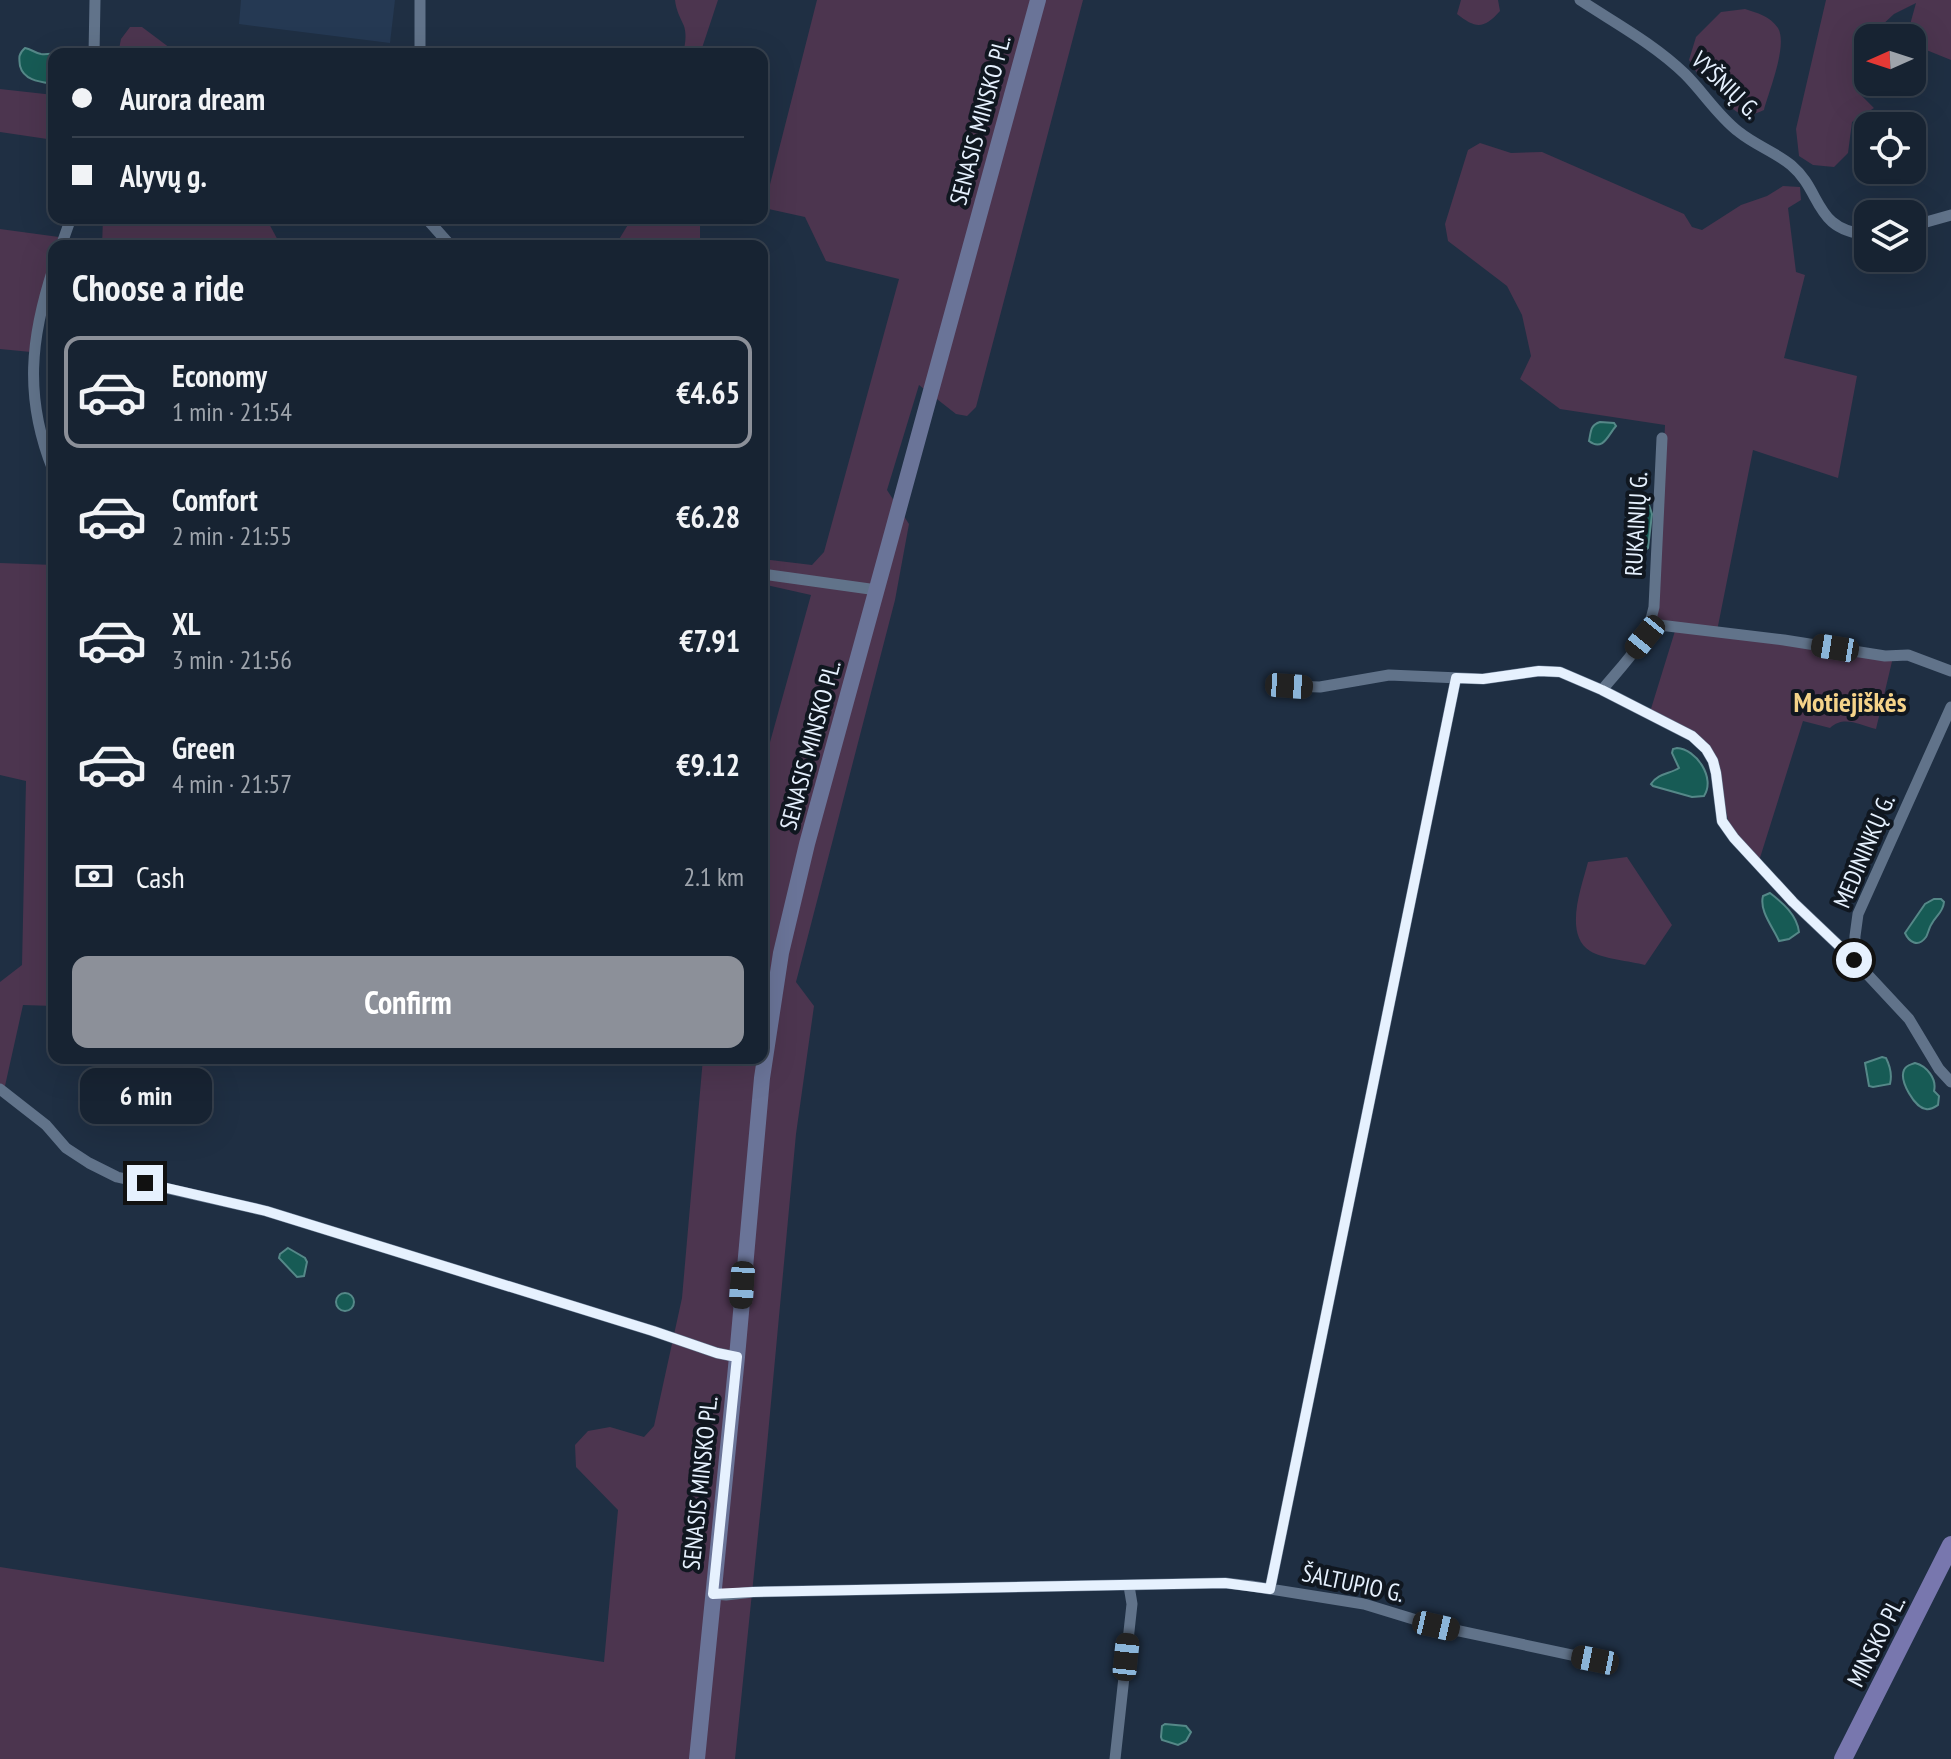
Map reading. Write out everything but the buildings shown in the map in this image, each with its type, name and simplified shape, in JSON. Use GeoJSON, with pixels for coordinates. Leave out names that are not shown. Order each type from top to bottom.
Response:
{"type":"FeatureCollection","features":[{"type":"Feature","properties":{"kind":"highway","name":"MINSKO PL."},"geometry":{"type":"LineString","coordinates":[[1843,1759],[1951,1545]]}},
{"type":"Feature","properties":{"kind":"main road","name":"SENASIS MINSKO PL."},"geometry":{"type":"LineString","coordinates":[[768,1036],[778,967],[807,844],[1038,0]]}},
{"type":"Feature","properties":{"kind":"main road","name":"SENASIS MINSKO PL."},"geometry":{"type":"LineString","coordinates":[[697,1759],[764,1064]]}},
{"type":"Feature","properties":{"kind":"street"},"geometry":{"type":"LineString","coordinates":[[94,48],[95,0]]}},
{"type":"Feature","properties":{"kind":"street"},"geometry":{"type":"LineString","coordinates":[[420,0],[420,48]]}},
{"type":"Feature","properties":{"kind":"street","name":"VYŠNIŲ G."},"geometry":{"type":"LineString","coordinates":[[1580,0],[1655,49],[1685,74],[1739,133],[1791,165],[1804,180],[1820,210],[1835,225],[1854,232]]}},
{"type":"Feature","properties":{"kind":"street"},"geometry":{"type":"LineString","coordinates":[[1926,222],[1951,215]]}},
{"type":"Feature","properties":{"kind":"street"},"geometry":{"type":"LineString","coordinates":[[431,224],[446,240]]}},
{"type":"Feature","properties":{"kind":"street"},"geometry":{"type":"LineString","coordinates":[[48,287],[37,326],[33,364],[35,408],[48,457]]}},
{"type":"Feature","properties":{"kind":"street","name":"RUKAINIŲ G."},"geometry":{"type":"LineString","coordinates":[[1602,690],[1645,637],[1651,624],[1662,438]]}},
{"type":"Feature","properties":{"kind":"street"},"geometry":{"type":"LineString","coordinates":[[768,575],[877,590]]}},
{"type":"Feature","properties":{"kind":"street"},"geometry":{"type":"LineString","coordinates":[[1651,624],[1885,656],[1908,655],[1951,671]]}},
{"type":"Feature","properties":{"kind":"street"},"geometry":{"type":"LineString","coordinates":[[1289,686],[1320,687],[1389,675],[1483,679],[1539,671],[1560,672],[1692,736],[1713,761],[1722,821],[1734,838],[1909,1019],[1939,1069],[1951,1082]]}},
{"type":"Feature","properties":{"kind":"street"},"geometry":{"type":"LineString","coordinates":[[1270,1589],[1456,678]]}},
{"type":"Feature","properties":{"kind":"street","name":"MEDININKŲ G."},"geometry":{"type":"LineString","coordinates":[[1854,960],[1858,914],[1951,707]]}},
{"type":"Feature","properties":{"kind":"street"},"geometry":{"type":"LineString","coordinates":[[0,1089],[46,1125],[66,1148],[117,1177],[266,1211],[737,1357]]}},
{"type":"Feature","properties":{"kind":"street","name":"ŠALTUPIO G."},"geometry":{"type":"LineString","coordinates":[[713,1594],[1225,1583],[1364,1604],[1436,1626],[1595,1660]]}},
{"type":"Feature","properties":{"kind":"street"},"geometry":{"type":"LineString","coordinates":[[1115,1759],[1132,1604],[1129,1586]]}},
{"type":"Feature","properties":{"kind":"shaded area"},"geometry":{"type":"Polygon","coordinates":[[[241,0],[395,0],[390,43],[239,24],[241,0]]]}},
{"type":"Feature","properties":{"kind":"shaded area"},"geometry":{"type":"Polygon","coordinates":[[[675,0],[718,0],[702,48],[684,48],[685,30],[675,0]]]}},
{"type":"Feature","properties":{"kind":"shaded area"},"geometry":{"type":"Polygon","coordinates":[[[817,0],[1083,0],[976,407],[967,416],[956,414],[919,385],[887,490],[909,524],[895,600],[796,982],[814,1006],[796,1134],[735,1759],[0,1759],[0,1567],[604,1662],[618,1510],[576,1467],[575,1445],[588,1431],[610,1427],[644,1437],[654,1426],[682,1298],[702,1064],[768,1064],[768,749],[811,595],[768,585],[768,560],[812,565],[824,552],[899,279],[826,261],[805,217],[768,209],[768,192],[817,0]]]}},
{"type":"Feature","properties":{"kind":"shaded area"},"geometry":{"type":"Polygon","coordinates":[[[1461,0],[1498,0],[1500,11],[1484,24],[1475,24],[1457,14],[1461,0]]]}},
{"type":"Feature","properties":{"kind":"shaded area"},"geometry":{"type":"Polygon","coordinates":[[[1826,0],[1951,0],[1951,60],[1926,50],[1926,24],[1910,24],[1916,3],[1894,14],[1883,24],[1854,24],[1854,96],[1862,96],[1874,108],[1868,112],[1854,112],[1848,153],[1834,167],[1813,165],[1799,156],[1796,129],[1826,0]]]}},
{"type":"Feature","properties":{"kind":"shaded area"},"geometry":{"type":"Polygon","coordinates":[[[1745,9],[1775,24],[1781,45],[1764,110],[1754,114],[1739,113],[1733,109],[1716,82],[1697,73],[1689,60],[1696,37],[1721,12],[1745,9]]]}},
{"type":"Feature","properties":{"kind":"shaded area"},"geometry":{"type":"Polygon","coordinates":[[[130,27],[142,27],[170,48],[119,48],[121,39],[130,27]]]}},
{"type":"Feature","properties":{"kind":"shaded area"},"geometry":{"type":"Polygon","coordinates":[[[25,48],[48,54],[48,83],[25,75],[20,66],[21,52],[25,48]]]}},
{"type":"Feature","properties":{"kind":"shaded area"},"geometry":{"type":"Polygon","coordinates":[[[0,89],[48,94],[48,139],[0,132],[0,89]]]}},
{"type":"Feature","properties":{"kind":"shaded area"},"geometry":{"type":"Polygon","coordinates":[[[1480,143],[1511,153],[1542,152],[1684,214],[1692,227],[1702,230],[1741,205],[1767,196],[1783,186],[1800,187],[1801,200],[1788,208],[1796,272],[1805,275],[1784,358],[1857,376],[1838,478],[1753,450],[1717,631],[1656,622],[1665,425],[1560,409],[1520,379],[1531,356],[1522,315],[1507,286],[1448,241],[1445,224],[1468,150],[1480,143]]]}},
{"type":"Feature","properties":{"kind":"shaded area"},"geometry":{"type":"Polygon","coordinates":[[[103,224],[269,224],[278,240],[102,240],[103,224]]]}},
{"type":"Feature","properties":{"kind":"shaded area"},"geometry":{"type":"Polygon","coordinates":[[[628,224],[700,224],[700,240],[619,240],[628,224]]]}},
{"type":"Feature","properties":{"kind":"shaded area"},"geometry":{"type":"Polygon","coordinates":[[[0,229],[59,237],[58,240],[48,240],[48,273],[38,305],[31,352],[0,349],[0,229]]]}},
{"type":"Feature","properties":{"kind":"shaded area"},"geometry":{"type":"Polygon","coordinates":[[[1614,423],[1616,426],[1598,445],[1589,441],[1594,425],[1614,423]]]}},
{"type":"Feature","properties":{"kind":"shaded area"},"geometry":{"type":"Polygon","coordinates":[[[1635,499],[1648,502],[1652,514],[1648,548],[1642,553],[1631,550],[1626,541],[1627,505],[1635,499]]]}},
{"type":"Feature","properties":{"kind":"shaded area"},"geometry":{"type":"Polygon","coordinates":[[[0,563],[48,565],[48,1006],[23,1005],[3,1095],[0,1094],[0,982],[22,965],[26,781],[0,775],[0,563]]]}},
{"type":"Feature","properties":{"kind":"shaded area"},"geometry":{"type":"Polygon","coordinates":[[[1675,631],[1894,653],[1876,729],[1852,722],[1841,722],[1830,728],[1803,721],[1759,861],[1730,828],[1713,755],[1650,712],[1675,631]]]}},
{"type":"Feature","properties":{"kind":"shaded area"},"geometry":{"type":"Polygon","coordinates":[[[1677,748],[1691,753],[1706,773],[1708,781],[1704,796],[1692,797],[1651,784],[1679,768],[1672,753],[1677,748]]]}},
{"type":"Feature","properties":{"kind":"shaded area"},"geometry":{"type":"Polygon","coordinates":[[[1627,857],[1672,925],[1645,965],[1595,954],[1582,943],[1577,933],[1579,896],[1588,862],[1627,857]]]}},
{"type":"Feature","properties":{"kind":"shaded area"},"geometry":{"type":"Polygon","coordinates":[[[1770,893],[1795,920],[1799,932],[1789,939],[1779,941],[1765,913],[1763,896],[1770,893]]]}},
{"type":"Feature","properties":{"kind":"shaded area"},"geometry":{"type":"Polygon","coordinates":[[[1934,899],[1944,902],[1942,909],[1926,937],[1914,942],[1905,933],[1925,904],[1934,899]]]}},
{"type":"Feature","properties":{"kind":"shaded area"},"geometry":{"type":"Polygon","coordinates":[[[1882,1057],[1889,1064],[1890,1084],[1869,1086],[1865,1063],[1882,1057]]]}},
{"type":"Feature","properties":{"kind":"shaded area"},"geometry":{"type":"Polygon","coordinates":[[[1915,1063],[1932,1078],[1934,1091],[1939,1096],[1938,1105],[1933,1108],[1926,1109],[1917,1104],[1906,1087],[1904,1070],[1915,1063]]]}},
{"type":"Feature","properties":{"kind":"shaded area"},"geometry":{"type":"Polygon","coordinates":[[[288,1248],[305,1258],[304,1276],[297,1277],[279,1258],[288,1248]]]}},
{"type":"Feature","properties":{"kind":"shaded area"},"geometry":{"type":"Polygon","coordinates":[[[345,1293],[354,1302],[345,1311],[336,1302],[345,1293]]]}},
{"type":"Feature","properties":{"kind":"shaded area"},"geometry":{"type":"Polygon","coordinates":[[[1162,1726],[1186,1726],[1191,1732],[1186,1741],[1178,1745],[1162,1740],[1162,1726]]]}},
{"type":"Feature","properties":{"kind":"district","name":"Motiejiškės"},"geometry":{"type":"Point","coordinates":[1850,701]}},
{"type":"Feature","properties":{"kind":"route"},"geometry":{"type":"LineString","coordinates":[[145,1183],[266,1211],[737,1357],[713,1594],[1225,1583],[1270,1589],[1456,678],[1483,679],[1539,671],[1560,672],[1692,736],[1713,761],[1722,821],[1734,838],[1793,902],[1854,960]]}}]}
